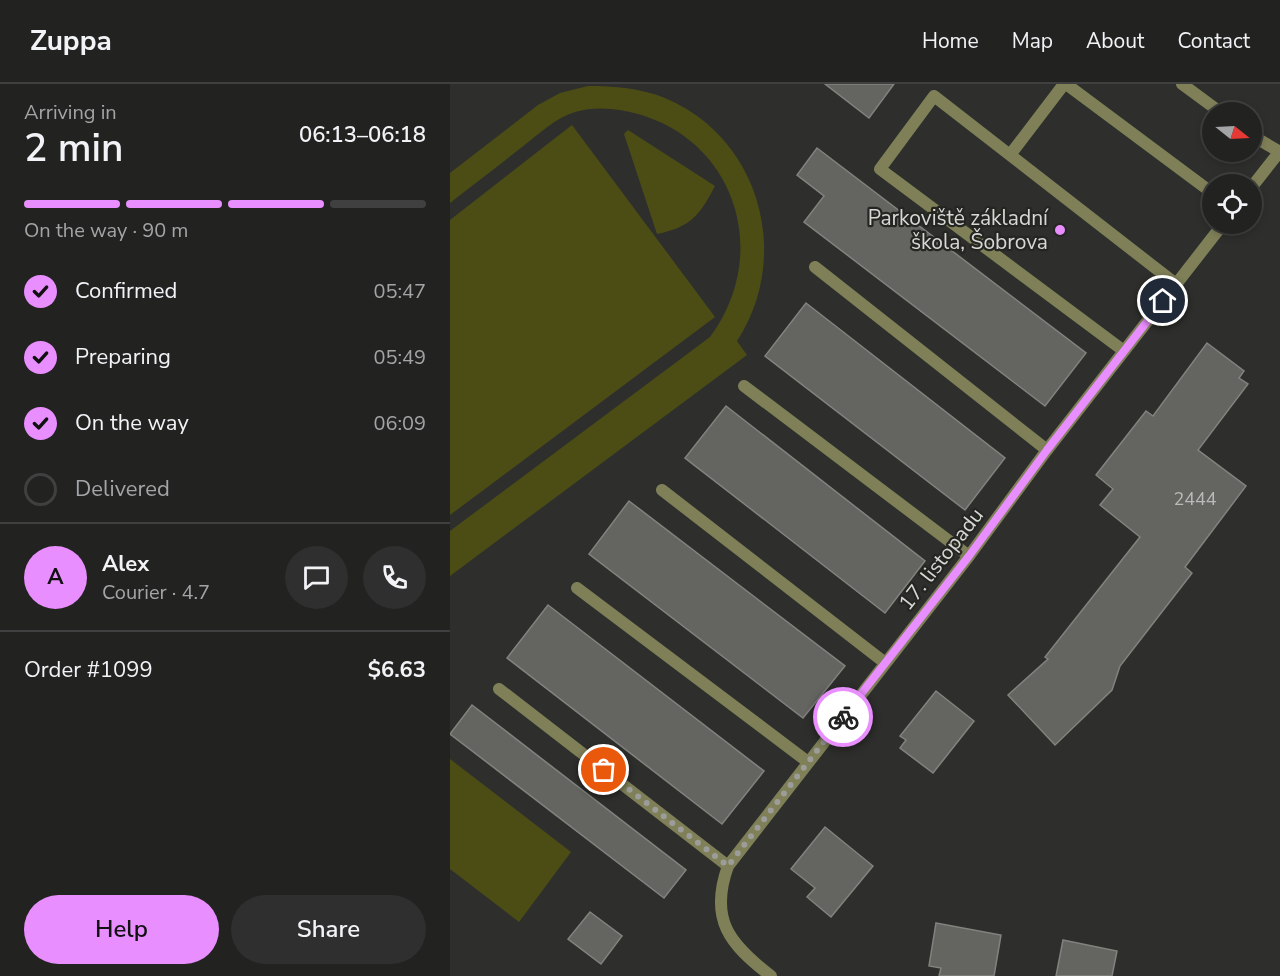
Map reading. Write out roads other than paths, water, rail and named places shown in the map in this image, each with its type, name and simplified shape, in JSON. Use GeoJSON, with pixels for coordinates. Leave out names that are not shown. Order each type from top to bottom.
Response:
{"type":"FeatureCollection","features":[{"type":"Feature","properties":{"kind":"street"},"geometry":{"type":"LineString","coordinates":[[1010,155],[1065,84],[1202,185]]}},
{"type":"Feature","properties":{"kind":"street"},"geometry":{"type":"LineString","coordinates":[[1182,84],[1206,102]]}},
{"type":"Feature","properties":{"kind":"street"},"geometry":{"type":"LineString","coordinates":[[1124,351],[880,169],[934,96],[1176,284]]}},
{"type":"Feature","properties":{"kind":"street"},"geometry":{"type":"LineString","coordinates":[[1262,141],[1280,152],[1262,174]]}},
{"type":"Feature","properties":{"kind":"street","name":"17. listopadu"},"geometry":{"type":"LineString","coordinates":[[771,976],[746,957],[726,928],[719,909],[720,887],[728,866],[1215,234]]}},
{"type":"Feature","properties":{"kind":"street"},"geometry":{"type":"LineString","coordinates":[[815,267],[1047,450]]}},
{"type":"Feature","properties":{"kind":"street"},"geometry":{"type":"LineString","coordinates":[[744,386],[969,556]]}},
{"type":"Feature","properties":{"kind":"street"},"geometry":{"type":"LineString","coordinates":[[662,490],[884,662]]}},
{"type":"Feature","properties":{"kind":"street"},"geometry":{"type":"LineString","coordinates":[[577,588],[808,762]]}},
{"type":"Feature","properties":{"kind":"street"},"geometry":{"type":"LineString","coordinates":[[499,689],[728,866]]}},
{"type":"Feature","properties":{"kind":"place","name":"Parkoviště základní škola, Šobrova"},"geometry":{"type":"Point","coordinates":[1060,230]}}]}
